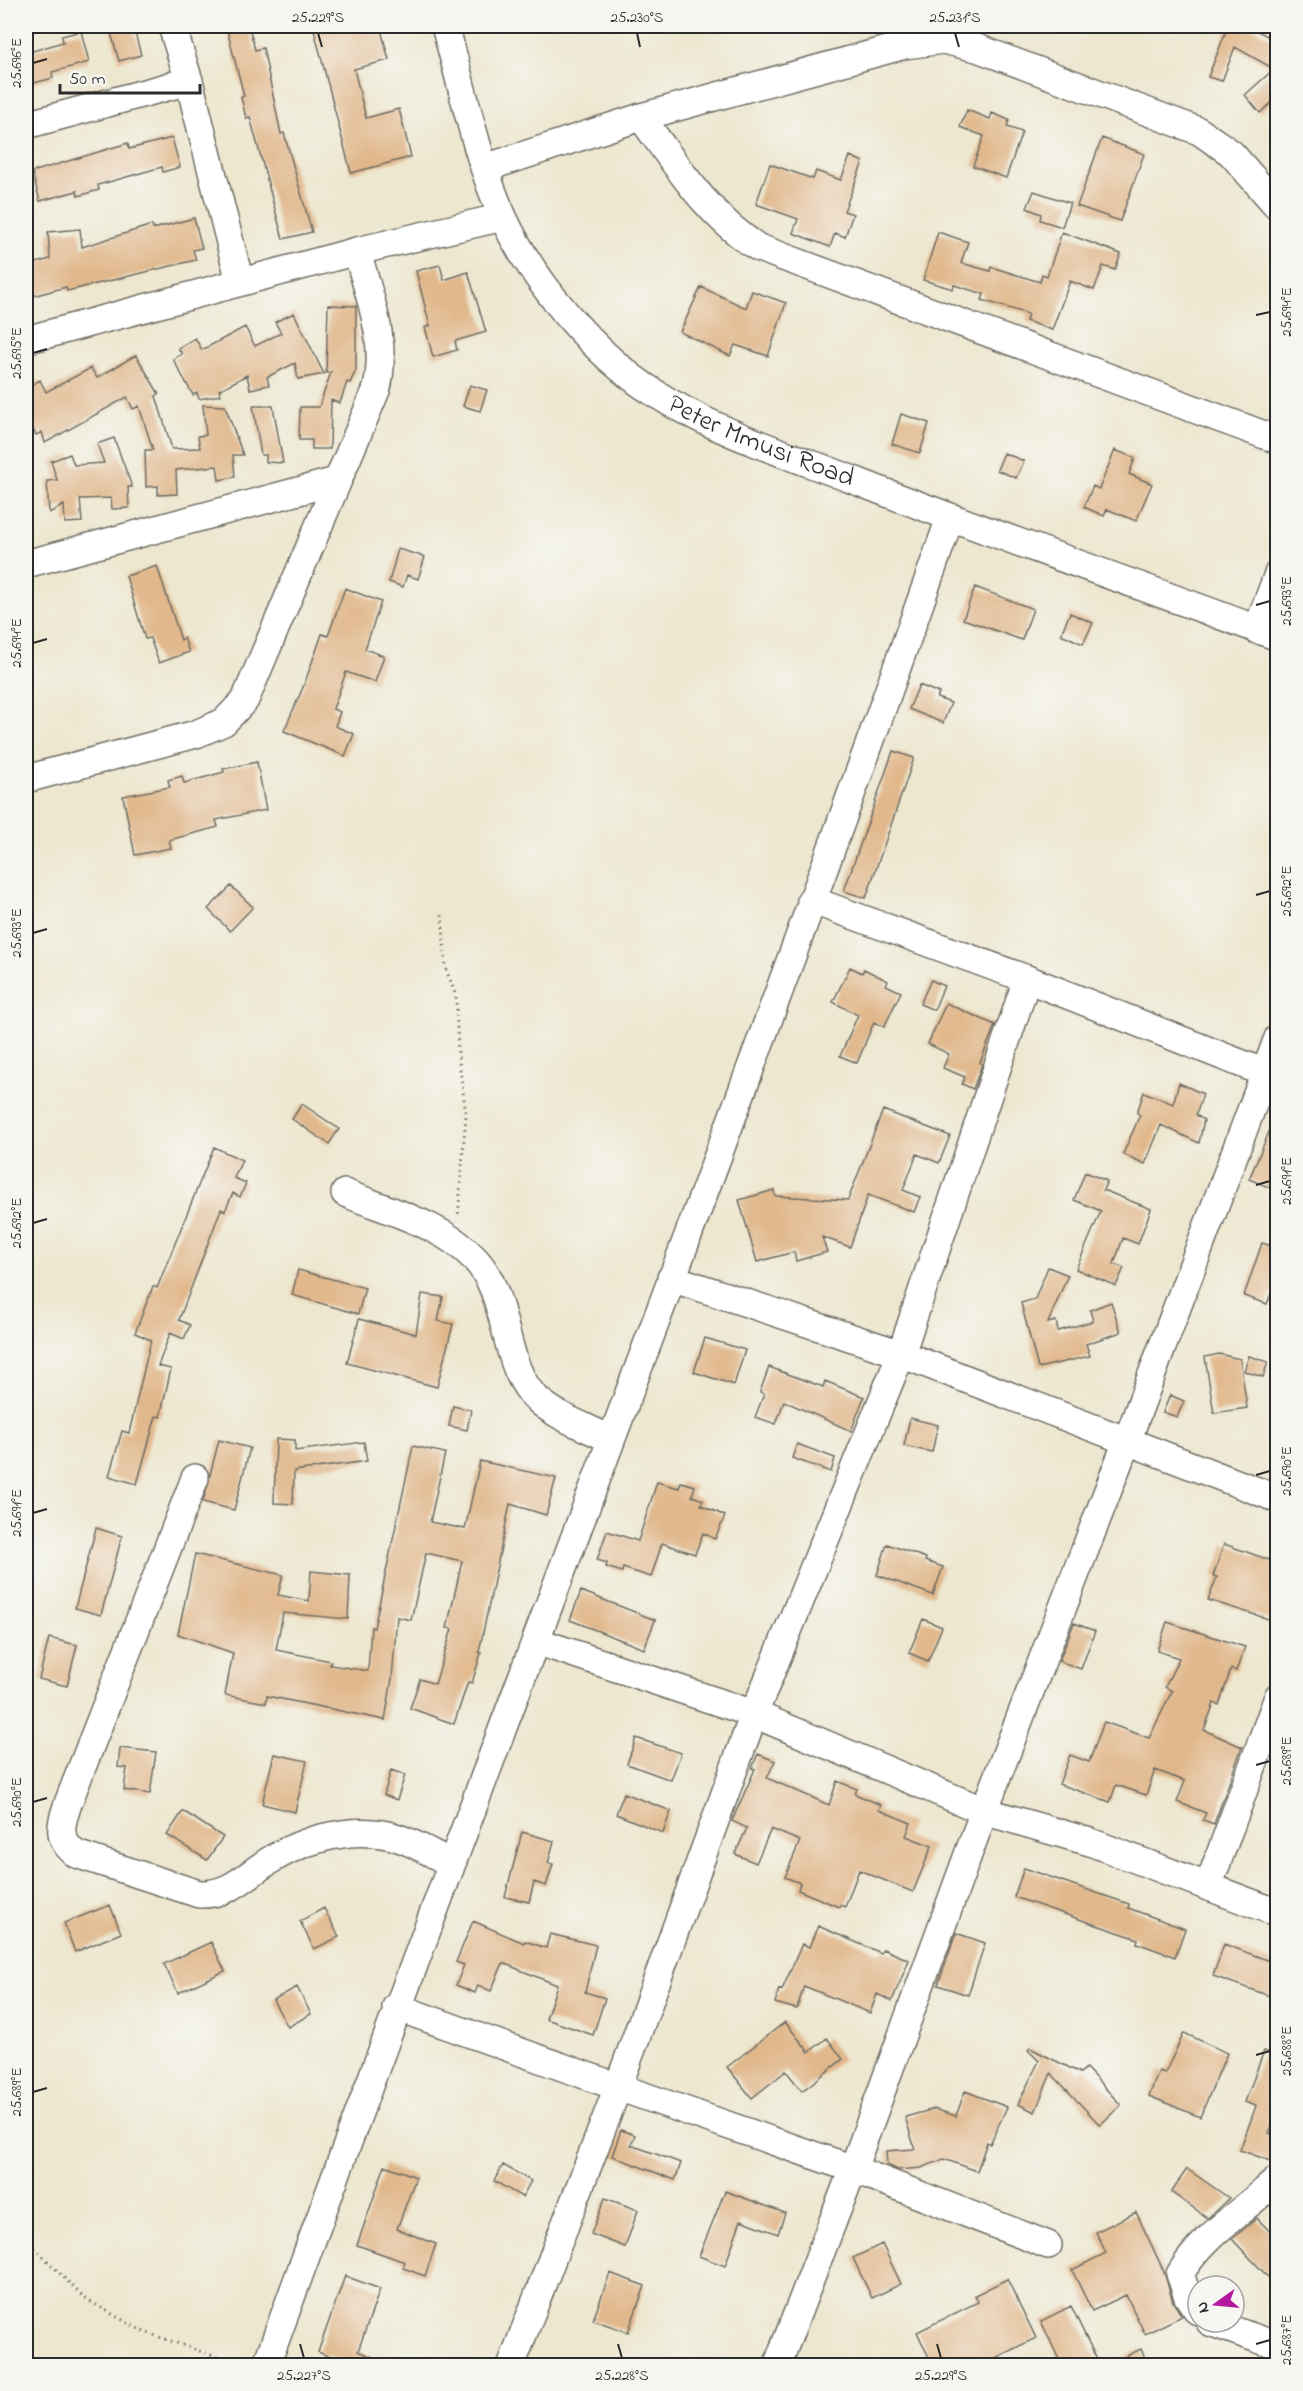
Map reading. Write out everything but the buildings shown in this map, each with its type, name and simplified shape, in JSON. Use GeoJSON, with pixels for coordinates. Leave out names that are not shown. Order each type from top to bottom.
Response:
{"type":"FeatureCollection","features":[{"type":"Feature","properties":{"kind":"street"},"geometry":{"type":"LineString","coordinates":[[172,26],[189,81],[240,282]]}},
{"type":"Feature","properties":{"kind":"street","name":"Peter Mmusi Road"},"geometry":{"type":"LineString","coordinates":[[445,26],[485,168],[503,217],[531,264],[581,330],[651,392],[727,431],[950,518],[1267,634]]}},
{"type":"Feature","properties":{"kind":"street"},"geometry":{"type":"LineString","coordinates":[[485,168],[641,117],[905,45],[943,40],[960,42],[1199,131],[1231,153],[1278,207]]}},
{"type":"Feature","properties":{"kind":"street"},"geometry":{"type":"LineString","coordinates":[[26,125],[189,81]]}},
{"type":"Feature","properties":{"kind":"street"},"geometry":{"type":"LineString","coordinates":[[641,117],[716,213],[737,234],[759,248],[1278,440]]}},
{"type":"Feature","properties":{"kind":"street"},"geometry":{"type":"LineString","coordinates":[[26,340],[357,251],[503,217]]}},
{"type":"Feature","properties":{"kind":"street"},"geometry":{"type":"LineString","coordinates":[[26,779],[196,734],[224,722],[237,712],[245,700],[377,388],[382,357],[380,338],[357,251]]}},
{"type":"Feature","properties":{"kind":"street"},"geometry":{"type":"LineString","coordinates":[[26,564],[336,481]]}},
{"type":"Feature","properties":{"kind":"street"},"geometry":{"type":"LineString","coordinates":[[266,2366],[396,2007],[536,1641],[886,701],[950,518]]}},
{"type":"Feature","properties":{"kind":"street"},"geometry":{"type":"LineString","coordinates":[[1267,634],[1278,574]]}},
{"type":"Feature","properties":{"kind":"street"},"geometry":{"type":"LineString","coordinates":[[811,900],[1027,979],[1271,1076]]}},
{"type":"Feature","properties":{"kind":"street"},"geometry":{"type":"LineString","coordinates":[[511,2366],[618,2087],[754,1714],[901,1354],[1027,979]]}},
{"type":"Feature","properties":{"kind":"street"},"geometry":{"type":"LineString","coordinates":[[777,2366],[853,2169],[984,1811],[1271,1076],[1278,1038]]}},
{"type":"Feature","properties":{"kind":"street"},"geometry":{"type":"LineString","coordinates":[[345,1193],[437,1230],[474,1258],[490,1279],[516,1364],[536,1399],[551,1410],[610,1439]]}},
{"type":"Feature","properties":{"kind":"street"},"geometry":{"type":"LineString","coordinates":[[671,1278],[901,1354],[1278,1499]]}},
{"type":"Feature","properties":{"kind":"street"},"geometry":{"type":"LineString","coordinates":[[195,1478],[70,1797],[61,1832],[66,1846],[76,1854],[199,1894],[209,1894],[235,1887],[277,1856],[327,1837],[364,1833],[395,1836],[451,1863]]}},
{"type":"Feature","properties":{"kind":"street"},"geometry":{"type":"LineString","coordinates":[[536,1641],[754,1714],[984,1811],[1090,1842],[1278,1913]]}},
{"type":"Feature","properties":{"kind":"street"},"geometry":{"type":"LineString","coordinates":[[1208,1887],[1278,1697]]}},
{"type":"Feature","properties":{"kind":"street"},"geometry":{"type":"LineString","coordinates":[[396,2007],[853,2169],[1048,2245]]}},
{"type":"Feature","properties":{"kind":"street"},"geometry":{"type":"LineString","coordinates":[[1186,2291],[1180,2274],[1188,2262],[1224,2224],[1278,2179]]}},
{"type":"Feature","properties":{"kind":"street"},"geometry":{"type":"LineString","coordinates":[[1244,2334],[1278,2346]]}},
{"type":"Feature","properties":{"kind":"path"},"geometry":{"type":"LineString","coordinates":[[442,915],[446,969],[456,996],[458,1054],[466,1114],[456,1244]]}},
{"type":"Feature","properties":{"kind":"path"},"geometry":{"type":"LineString","coordinates":[[26,2239],[84,2298],[142,2331],[243,2366]]}}]}
